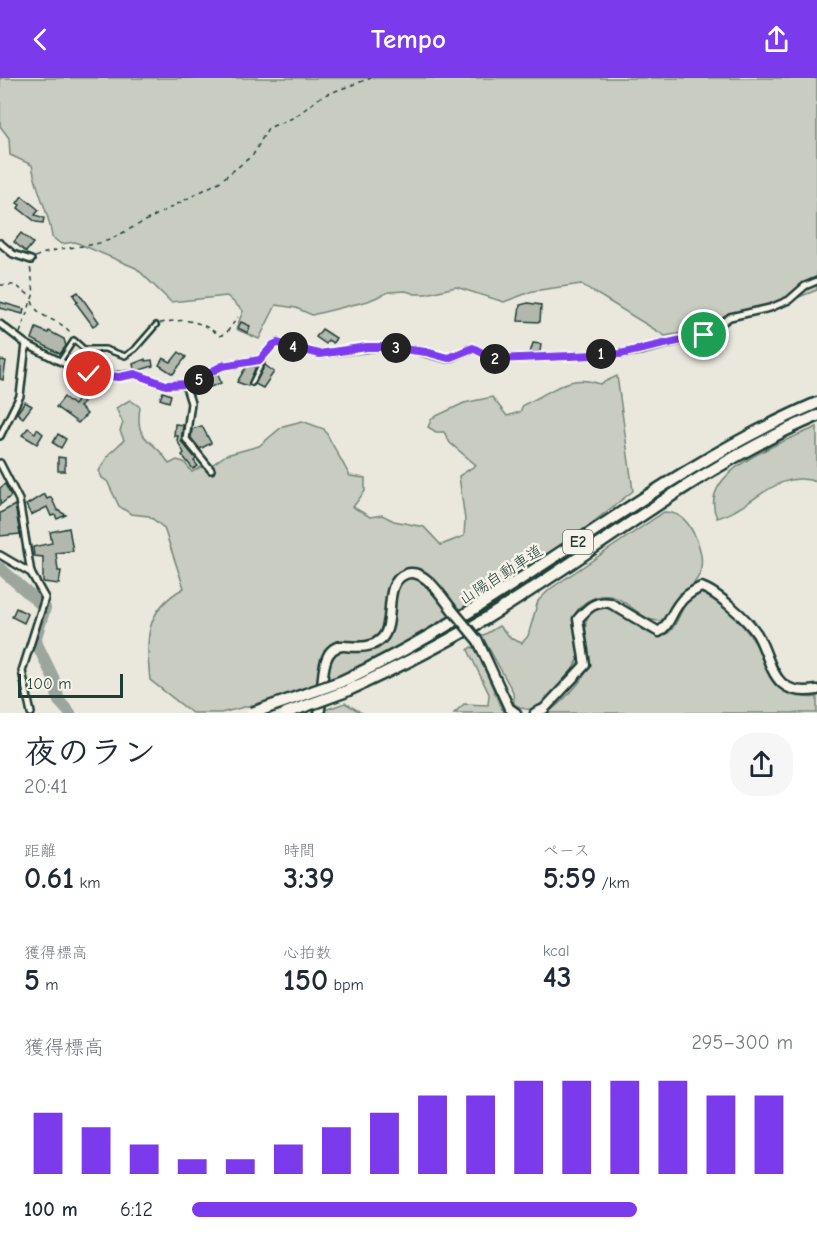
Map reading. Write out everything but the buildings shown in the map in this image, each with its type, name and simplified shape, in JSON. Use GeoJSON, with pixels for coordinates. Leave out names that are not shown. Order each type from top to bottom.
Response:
{"type":"FeatureCollection","features":[{"type":"Feature","properties":{"kind":"highway","name":"山陽自動車道"},"geometry":{"type":"LineString","coordinates":[[252,713],[342,687],[478,609],[708,459],[774,422],[817,402]]}},
{"type":"Feature","properties":{"kind":"highway","name":"山陽自動車道"},"geometry":{"type":"LineString","coordinates":[[286,713],[448,641],[694,481],[744,452],[817,416]]}},
{"type":"Feature","properties":{"kind":"main road"},"geometry":{"type":"LineString","coordinates":[[319,713],[322,704],[322,673],[328,655],[340,646],[371,646],[383,636],[388,623],[395,583],[404,575],[414,573],[427,579],[478,642],[509,708],[516,713]]}},
{"type":"Feature","properties":{"kind":"main road"},"geometry":{"type":"LineString","coordinates":[[535,713],[544,709],[585,665],[578,619],[588,608],[601,601],[610,603],[659,632],[669,625],[677,606],[686,596],[701,587],[711,590],[722,599],[757,634],[770,669],[781,682],[800,692],[817,690]]}},
{"type":"Feature","properties":{"kind":"street"},"geometry":{"type":"LineString","coordinates":[[0,243],[13,254],[31,260]]}},
{"type":"Feature","properties":{"kind":"street"},"geometry":{"type":"LineString","coordinates":[[0,324],[20,337],[26,344],[89,374],[119,377],[135,374],[159,384],[185,384],[200,379],[222,366],[260,360],[273,345],[278,343],[319,354],[367,347],[388,347],[420,351],[448,358],[473,348],[494,359],[620,354],[689,340],[717,328],[730,317],[770,308],[789,300],[805,286],[817,281]]}},
{"type":"Feature","properties":{"kind":"street"},"geometry":{"type":"LineString","coordinates":[[0,436],[20,396],[26,344]]}},
{"type":"Feature","properties":{"kind":"street"},"geometry":{"type":"LineString","coordinates":[[185,384],[191,403],[186,439],[211,470]]}},
{"type":"Feature","properties":{"kind":"street"},"geometry":{"type":"LineString","coordinates":[[0,463],[19,500],[31,573],[45,598],[22,671],[23,685],[31,713]]}},
{"type":"Feature","properties":{"kind":"street"},"geometry":{"type":"LineString","coordinates":[[0,555],[31,573]]}},
{"type":"Feature","properties":{"kind":"lane"},"geometry":{"type":"LineString","coordinates":[[61,360],[74,340],[84,349],[105,349],[125,356],[135,349],[156,325]]}},
{"type":"Feature","properties":{"kind":"lane"},"geometry":{"type":"LineString","coordinates":[[252,383],[262,363],[260,360]]}},
{"type":"Feature","properties":{"kind":"path"},"geometry":{"type":"LineString","coordinates":[[20,337],[34,289],[31,260],[68,246],[93,246],[109,240],[219,182],[253,156],[268,128],[295,117],[322,96],[372,78]]}},
{"type":"Feature","properties":{"kind":"path"},"geometry":{"type":"LineString","coordinates":[[0,285],[15,285],[32,299],[38,312],[64,327],[74,340]]}},
{"type":"Feature","properties":{"kind":"path"},"geometry":{"type":"LineString","coordinates":[[156,325],[173,321],[202,323],[220,336],[227,332],[238,317]]}},
{"type":"Feature","properties":{"kind":"shaded area"},"geometry":{"type":"Polygon","coordinates":[[[0,78],[817,78],[817,290],[723,323],[665,336],[581,284],[533,291],[504,302],[456,287],[426,294],[406,291],[389,292],[368,301],[312,315],[296,308],[276,305],[259,339],[236,329],[243,311],[227,296],[171,302],[136,268],[75,242],[61,244],[52,237],[32,165],[10,155],[9,138],[0,126],[0,78]]]}},
{"type":"Feature","properties":{"kind":"shaded area"},"geometry":{"type":"Polygon","coordinates":[[[617,376],[633,491],[501,594],[401,648],[340,676],[272,700],[221,713],[192,713],[150,680],[148,639],[150,627],[161,606],[184,588],[164,528],[149,516],[131,514],[119,506],[107,481],[102,478],[99,471],[109,454],[124,440],[120,431],[123,423],[116,408],[130,400],[140,407],[140,428],[147,440],[158,449],[169,464],[177,460],[184,462],[192,472],[201,467],[206,469],[226,455],[259,446],[283,426],[302,421],[324,429],[350,476],[365,478],[365,491],[353,507],[370,517],[382,515],[394,521],[424,527],[441,545],[464,536],[465,520],[459,476],[476,465],[450,443],[444,432],[436,432],[428,427],[432,418],[464,403],[492,397],[507,416],[520,412],[523,405],[569,382],[589,381],[600,384],[617,376]]]}},
{"type":"Feature","properties":{"kind":"shaded area"},"geometry":{"type":"Polygon","coordinates":[[[817,427],[817,482],[802,479],[789,480],[717,518],[714,501],[719,486],[730,473],[746,460],[817,427]]]}},
{"type":"Feature","properties":{"kind":"shaded area"},"geometry":{"type":"Polygon","coordinates":[[[664,512],[675,514],[688,523],[697,540],[702,562],[701,570],[694,583],[677,599],[661,621],[645,617],[617,598],[600,596],[587,602],[579,608],[575,616],[579,656],[573,668],[540,705],[524,709],[514,704],[513,692],[482,636],[499,626],[512,639],[522,643],[528,636],[538,601],[550,589],[664,512]]]}},
{"type":"Feature","properties":{"kind":"shaded area"},"geometry":{"type":"Polygon","coordinates":[[[699,593],[722,605],[743,627],[756,644],[767,671],[776,683],[795,695],[817,697],[817,713],[547,713],[571,691],[587,671],[590,659],[586,624],[591,612],[599,608],[607,608],[643,630],[660,636],[665,635],[674,627],[685,605],[699,593]]]}},
{"type":"Feature","properties":{"kind":"shaded area"},"geometry":{"type":"Polygon","coordinates":[[[471,647],[476,649],[502,709],[506,713],[454,713],[464,704],[488,705],[489,694],[468,650],[471,647]]]}},
{"type":"Feature","properties":{"kind":"shaded area"},"geometry":{"type":"Polygon","coordinates":[[[345,703],[362,713],[316,713],[345,703]]]}},
{"type":"Feature","properties":{"kind":"waterway"},"geometry":{"type":"LineString","coordinates":[[0,568],[45,608],[36,637],[37,644],[53,677],[59,701],[70,713]]}},
{"type":"Feature","properties":{"kind":"route"},"geometry":{"type":"LineString","coordinates":[[89,374],[119,377],[135,374],[159,384],[188,384],[222,366],[260,360],[267,355],[273,345],[278,343],[308,353],[319,354],[367,347],[388,347],[426,352],[445,358],[473,348],[494,359],[620,354],[704,335]]}}]}
